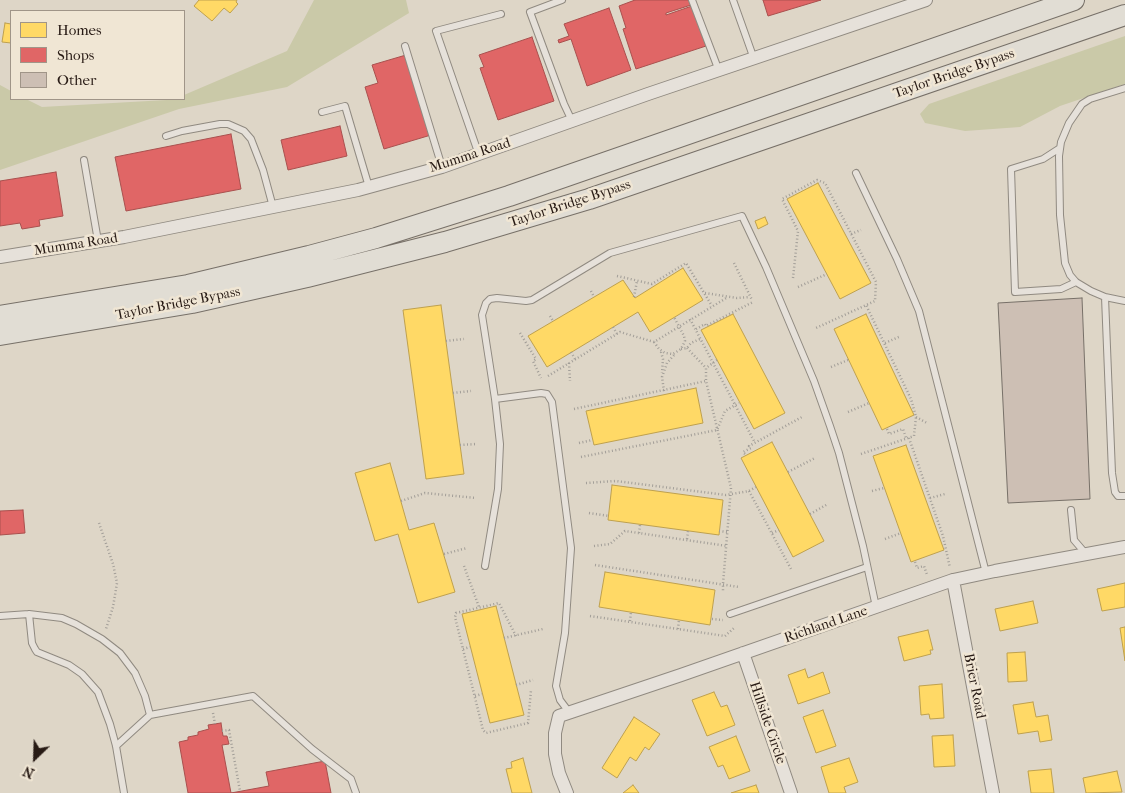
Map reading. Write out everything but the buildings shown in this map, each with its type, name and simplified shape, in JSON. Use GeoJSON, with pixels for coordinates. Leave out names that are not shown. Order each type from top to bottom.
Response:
{"type":"FeatureCollection","features":[{"type":"Feature","properties":{"kind":"main road","name":"Taylor Bridge Bypass"},"geometry":{"type":"LineString","coordinates":[[0,316],[188,285],[300,259],[376,238],[509,196],[1074,0]]}},
{"type":"Feature","properties":{"kind":"main road","name":"Taylor Bridge Bypass"},"geometry":{"type":"LineString","coordinates":[[0,334],[192,303],[307,277],[454,240],[598,196],[1125,15]]}},
{"type":"Feature","properties":{"kind":"street","name":"Mumma Road"},"geometry":{"type":"LineString","coordinates":[[0,257],[98,241],[273,207],[369,187],[442,167],[926,0]]}},
{"type":"Feature","properties":{"kind":"street","name":"Richland Lane"},"geometry":{"type":"LineString","coordinates":[[569,712],[876,607],[952,577],[986,573],[1125,547]]}},
{"type":"Feature","properties":{"kind":"street","name":"Brier Road"},"geometry":{"type":"LineString","coordinates":[[952,577],[993,793]]}},
{"type":"Feature","properties":{"kind":"street","name":"Hillside Circle"},"geometry":{"type":"LineString","coordinates":[[743,653],[791,793]]}},
{"type":"Feature","properties":{"kind":"street"},"geometry":{"type":"LineString","coordinates":[[567,793],[559,773],[555,754],[555,733],[560,716],[569,712]]}},
{"type":"Feature","properties":{"kind":"lane"},"geometry":{"type":"LineString","coordinates":[[562,0],[530,12],[572,121]]}},
{"type":"Feature","properties":{"kind":"lane"},"geometry":{"type":"LineString","coordinates":[[692,0],[720,71]]}},
{"type":"Feature","properties":{"kind":"lane"},"geometry":{"type":"LineString","coordinates":[[733,0],[754,59]]}},
{"type":"Feature","properties":{"kind":"lane"},"geometry":{"type":"LineString","coordinates":[[479,154],[436,32],[501,14]]}},
{"type":"Feature","properties":{"kind":"lane"},"geometry":{"type":"LineString","coordinates":[[405,46],[442,167]]}},
{"type":"Feature","properties":{"kind":"lane"},"geometry":{"type":"LineString","coordinates":[[1125,88],[1090,99],[1082,104],[1069,123],[1059,156],[1060,215],[1065,263],[1070,275],[1076,282],[1105,297],[1125,301]]}},
{"type":"Feature","properties":{"kind":"lane"},"geometry":{"type":"LineString","coordinates":[[322,112],[344,106],[369,187]]}},
{"type":"Feature","properties":{"kind":"lane"},"geometry":{"type":"LineString","coordinates":[[166,136],[220,124],[228,124],[244,131],[251,139],[263,170],[273,207]]}},
{"type":"Feature","properties":{"kind":"lane"},"geometry":{"type":"LineString","coordinates":[[1060,148],[1043,159],[1011,169],[1015,292],[1061,289],[1076,282]]}},
{"type":"Feature","properties":{"kind":"lane"},"geometry":{"type":"LineString","coordinates":[[84,160],[98,241]]}},
{"type":"Feature","properties":{"kind":"lane"},"geometry":{"type":"LineString","coordinates":[[856,173],[897,259],[919,311],[940,387],[986,573]]}},
{"type":"Feature","properties":{"kind":"lane"},"geometry":{"type":"LineString","coordinates":[[484,566],[498,489],[500,444],[482,314],[483,308],[490,299],[532,300],[610,253],[742,216],[814,381],[839,453],[863,546],[876,607]]}},
{"type":"Feature","properties":{"kind":"lane"},"geometry":{"type":"LineString","coordinates":[[1105,297],[1114,492],[1118,496],[1125,496]]}},
{"type":"Feature","properties":{"kind":"lane"},"geometry":{"type":"LineString","coordinates":[[495,399],[542,393],[547,394],[552,402],[570,548],[565,633],[556,686],[560,700],[569,712]]}},
{"type":"Feature","properties":{"kind":"lane"},"geometry":{"type":"LineString","coordinates":[[1071,510],[1074,540],[1086,554]]}},
{"type":"Feature","properties":{"kind":"lane"},"geometry":{"type":"LineString","coordinates":[[730,614],[867,567]]}},
{"type":"Feature","properties":{"kind":"lane"},"geometry":{"type":"LineString","coordinates":[[29,614],[32,644],[37,652],[69,665],[82,674],[98,692],[116,746],[124,793]]}},
{"type":"Feature","properties":{"kind":"lane"},"geometry":{"type":"LineString","coordinates":[[0,616],[29,614],[62,618],[88,630],[111,644],[136,673],[150,715]]}},
{"type":"Feature","properties":{"kind":"lane"},"geometry":{"type":"LineString","coordinates":[[116,746],[150,715],[253,696],[312,749],[351,779],[356,793]]}},
{"type":"Feature","properties":{"kind":"path"},"geometry":{"type":"LineString","coordinates":[[793,278],[798,230],[782,199],[817,180],[825,183],[876,282],[875,301],[816,328]]}},
{"type":"Feature","properties":{"kind":"path"},"geometry":{"type":"LineString","coordinates":[[851,234],[861,230]]}},
{"type":"Feature","properties":{"kind":"path"},"geometry":{"type":"LineString","coordinates":[[617,276],[655,284],[686,263],[712,306]]}},
{"type":"Feature","properties":{"kind":"path"},"geometry":{"type":"LineString","coordinates":[[734,263],[752,299]]}},
{"type":"Feature","properties":{"kind":"path"},"geometry":{"type":"LineString","coordinates":[[798,287],[827,274]]}},
{"type":"Feature","properties":{"kind":"path"},"geometry":{"type":"LineString","coordinates":[[634,297],[637,280]]}},
{"type":"Feature","properties":{"kind":"path"},"geometry":{"type":"LineString","coordinates":[[591,291],[594,297]]}},
{"type":"Feature","properties":{"kind":"path"},"geometry":{"type":"LineString","coordinates":[[704,293],[752,299]]}},
{"type":"Feature","properties":{"kind":"path"},"geometry":{"type":"LineString","coordinates":[[654,342],[728,297]]}},
{"type":"Feature","properties":{"kind":"path"},"geometry":{"type":"LineString","coordinates":[[695,329],[705,324],[706,326],[752,299]]}},
{"type":"Feature","properties":{"kind":"path"},"geometry":{"type":"LineString","coordinates":[[861,454],[914,436],[916,417],[911,399],[866,305]]}},
{"type":"Feature","properties":{"kind":"path"},"geometry":{"type":"LineString","coordinates":[[550,316],[553,321]]}},
{"type":"Feature","properties":{"kind":"path"},"geometry":{"type":"LineString","coordinates":[[662,377],[671,358],[681,349],[684,339],[680,326],[674,317]]}},
{"type":"Feature","properties":{"kind":"path"},"geometry":{"type":"LineString","coordinates":[[690,319],[755,443]]}},
{"type":"Feature","properties":{"kind":"path"},"geometry":{"type":"LineString","coordinates":[[613,328],[617,334]]}},
{"type":"Feature","properties":{"kind":"path"},"geometry":{"type":"LineString","coordinates":[[548,376],[620,332],[654,342],[661,352],[663,359],[662,377],[664,391]]}},
{"type":"Feature","properties":{"kind":"path"},"geometry":{"type":"LineString","coordinates":[[520,333],[536,359],[532,361],[542,378]]}},
{"type":"Feature","properties":{"kind":"path"},"geometry":{"type":"LineString","coordinates":[[885,343],[901,336]]}},
{"type":"Feature","properties":{"kind":"path"},"geometry":{"type":"LineString","coordinates":[[446,341],[464,339]]}},
{"type":"Feature","properties":{"kind":"path"},"geometry":{"type":"LineString","coordinates":[[684,339],[691,343]]}},
{"type":"Feature","properties":{"kind":"path"},"geometry":{"type":"LineString","coordinates":[[681,349],[687,348],[691,343],[700,339]]}},
{"type":"Feature","properties":{"kind":"path"},"geometry":{"type":"LineString","coordinates":[[687,348],[706,368],[706,381],[731,488],[722,584],[724,592]]}},
{"type":"Feature","properties":{"kind":"path"},"geometry":{"type":"LineString","coordinates":[[571,352],[575,359]]}},
{"type":"Feature","properties":{"kind":"path"},"geometry":{"type":"LineString","coordinates":[[661,352],[670,354],[678,352]]}},
{"type":"Feature","properties":{"kind":"path"},"geometry":{"type":"LineString","coordinates":[[706,368],[717,360]]}},
{"type":"Feature","properties":{"kind":"path"},"geometry":{"type":"LineString","coordinates":[[831,367],[848,360]]}},
{"type":"Feature","properties":{"kind":"path"},"geometry":{"type":"LineString","coordinates":[[569,363],[570,381]]}},
{"type":"Feature","properties":{"kind":"path"},"geometry":{"type":"LineString","coordinates":[[574,408],[706,381]]}},
{"type":"Feature","properties":{"kind":"path"},"geometry":{"type":"LineString","coordinates":[[453,393],[471,391]]}},
{"type":"Feature","properties":{"kind":"path"},"geometry":{"type":"LineString","coordinates":[[717,430],[724,411],[740,403]]}},
{"type":"Feature","properties":{"kind":"path"},"geometry":{"type":"LineString","coordinates":[[848,412],[869,403]]}},
{"type":"Feature","properties":{"kind":"path"},"geometry":{"type":"LineString","coordinates":[[745,454],[744,452],[751,448],[749,446],[802,417]]}},
{"type":"Feature","properties":{"kind":"path"},"geometry":{"type":"LineString","coordinates":[[916,417],[927,423]]}},
{"type":"Feature","properties":{"kind":"path"},"geometry":{"type":"LineString","coordinates":[[887,428],[889,434],[903,429],[908,438],[943,536],[952,577]]}},
{"type":"Feature","properties":{"kind":"path"},"geometry":{"type":"LineString","coordinates":[[581,457],[717,430]]}},
{"type":"Feature","properties":{"kind":"path"},"geometry":{"type":"LineString","coordinates":[[579,443],[592,440]]}},
{"type":"Feature","properties":{"kind":"path"},"geometry":{"type":"LineString","coordinates":[[460,446],[477,444]]}},
{"type":"Feature","properties":{"kind":"path"},"geometry":{"type":"LineString","coordinates":[[788,472],[815,458]]}},
{"type":"Feature","properties":{"kind":"path"},"geometry":{"type":"LineString","coordinates":[[586,483],[616,480],[730,495],[750,491],[756,487]]}},
{"type":"Feature","properties":{"kind":"path"},"geometry":{"type":"LineString","coordinates":[[646,484],[646,490]]}},
{"type":"Feature","properties":{"kind":"path"},"geometry":{"type":"LineString","coordinates":[[872,491],[884,488]]}},
{"type":"Feature","properties":{"kind":"path"},"geometry":{"type":"LineString","coordinates":[[693,496],[694,491]]}},
{"type":"Feature","properties":{"kind":"path"},"geometry":{"type":"LineString","coordinates":[[750,491],[791,569]]}},
{"type":"Feature","properties":{"kind":"path"},"geometry":{"type":"LineString","coordinates":[[401,501],[425,493],[476,498]]}},
{"type":"Feature","properties":{"kind":"path"},"geometry":{"type":"LineString","coordinates":[[930,498],[945,494]]}},
{"type":"Feature","properties":{"kind":"path"},"geometry":{"type":"LineString","coordinates":[[810,514],[828,504]]}},
{"type":"Feature","properties":{"kind":"path"},"geometry":{"type":"LineString","coordinates":[[590,513],[609,516]]}},
{"type":"Feature","properties":{"kind":"path"},"geometry":{"type":"LineString","coordinates":[[99,523],[111,556],[117,583],[113,608],[105,630]]}},
{"type":"Feature","properties":{"kind":"path"},"geometry":{"type":"LineString","coordinates":[[639,533],[640,525]]}},
{"type":"Feature","properties":{"kind":"path"},"geometry":{"type":"LineString","coordinates":[[772,534],[779,530]]}},
{"type":"Feature","properties":{"kind":"path"},"geometry":{"type":"LineString","coordinates":[[594,546],[610,544],[625,531],[726,546]]}},
{"type":"Feature","properties":{"kind":"path"},"geometry":{"type":"LineString","coordinates":[[687,539],[688,531]]}},
{"type":"Feature","properties":{"kind":"path"},"geometry":{"type":"LineString","coordinates":[[720,531],[728,532]]}},
{"type":"Feature","properties":{"kind":"path"},"geometry":{"type":"LineString","coordinates":[[885,539],[901,533]]}},
{"type":"Feature","properties":{"kind":"path"},"geometry":{"type":"LineString","coordinates":[[444,554],[467,548]]}},
{"type":"Feature","properties":{"kind":"path"},"geometry":{"type":"LineString","coordinates":[[915,562],[917,568],[924,566],[928,576]]}},
{"type":"Feature","properties":{"kind":"path"},"geometry":{"type":"LineString","coordinates":[[464,566],[479,608]]}},
{"type":"Feature","properties":{"kind":"path"},"geometry":{"type":"LineString","coordinates":[[595,566],[739,587]]}},
{"type":"Feature","properties":{"kind":"path"},"geometry":{"type":"LineString","coordinates":[[516,636],[499,603],[456,613],[455,617],[483,730],[486,733],[528,723],[530,690]]}},
{"type":"Feature","properties":{"kind":"path"},"geometry":{"type":"LineString","coordinates":[[630,621],[631,612]]}},
{"type":"Feature","properties":{"kind":"path"},"geometry":{"type":"LineString","coordinates":[[590,616],[725,636],[734,628]]}},
{"type":"Feature","properties":{"kind":"path"},"geometry":{"type":"LineString","coordinates":[[678,628],[679,620]]}},
{"type":"Feature","properties":{"kind":"path"},"geometry":{"type":"LineString","coordinates":[[504,638],[544,629]]}},
{"type":"Feature","properties":{"kind":"path"},"geometry":{"type":"LineString","coordinates":[[463,649],[470,647]]}},
{"type":"Feature","properties":{"kind":"path"},"geometry":{"type":"LineString","coordinates":[[516,685],[533,680]]}},
{"type":"Feature","properties":{"kind":"path"},"geometry":{"type":"LineString","coordinates":[[474,696],[482,694]]}},
{"type":"Feature","properties":{"kind":"path"},"geometry":{"type":"LineString","coordinates":[[212,711],[215,724]]}},
{"type":"Feature","properties":{"kind":"path"},"geometry":{"type":"LineString","coordinates":[[222,731],[229,730],[240,791]]}},
{"type":"Feature","properties":{"kind":"green space"},"geometry":{"type":"Polygon","coordinates":[[[314,0],[406,0],[409,13],[287,87],[179,109],[0,170],[0,85],[10,90],[10,100],[28,100],[42,107],[185,100],[185,95],[287,51],[314,0]]]}},
{"type":"Feature","properties":{"kind":"green space"},"geometry":{"type":"Polygon","coordinates":[[[1125,36],[1125,84],[1060,106],[1020,127],[965,131],[925,123],[920,114],[929,104],[1125,36]]]}}]}
